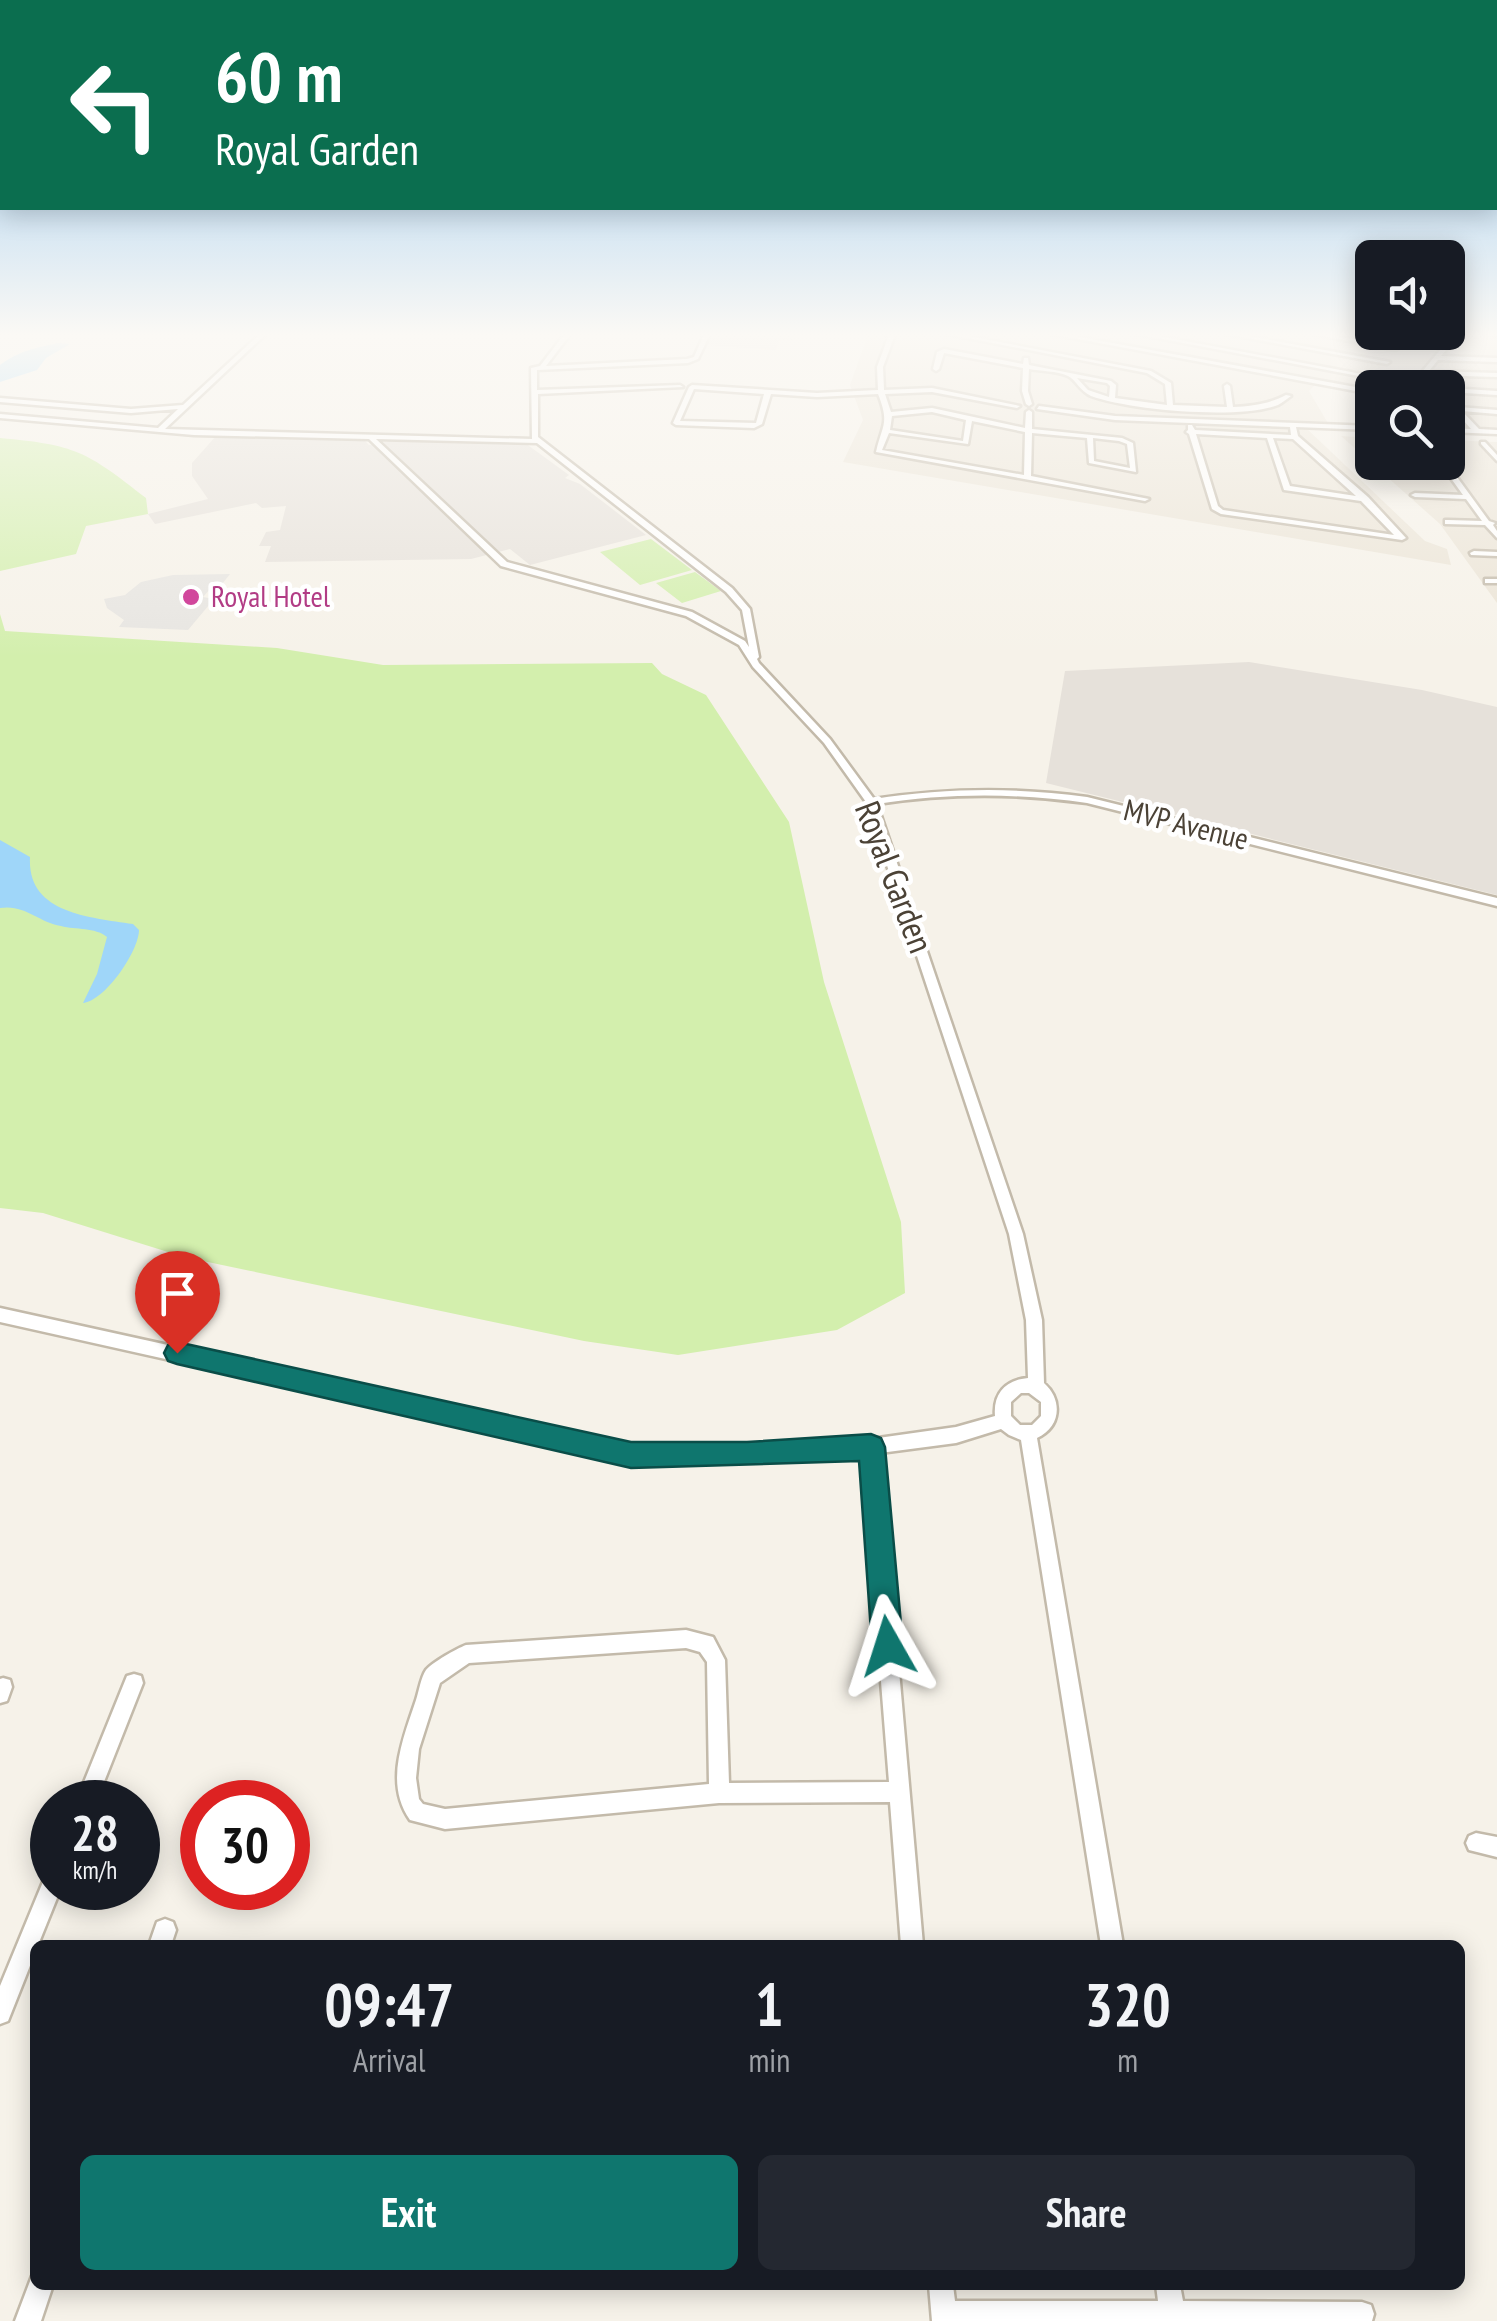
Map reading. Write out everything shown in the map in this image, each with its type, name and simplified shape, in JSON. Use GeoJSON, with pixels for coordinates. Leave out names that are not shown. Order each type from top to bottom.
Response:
{"type":"FeatureCollection","features":[{"type":"Feature","properties":{"kind":"street","name":"Royal Garden"},"geometry":{"type":"LineString","coordinates":[[372,440],[504,564],[689,614],[742,644],[756,665],[827,742],[871,802],[1016,1234],[1034,1320],[1036,1390]]}},
{"type":"Feature","properties":{"kind":"street"},"geometry":{"type":"LineString","coordinates":[[423,440],[535,441],[729,590],[746,608],[756,665]]}},
{"type":"Feature","properties":{"kind":"street"},"geometry":{"type":"LineString","coordinates":[[882,440],[877,449],[882,454],[1144,499]]}},
{"type":"Feature","properties":{"kind":"street"},"geometry":{"type":"LineString","coordinates":[[1028,440],[1028,478]]}},
{"type":"Feature","properties":{"kind":"street"},"geometry":{"type":"LineString","coordinates":[[1090,440],[1091,462],[1137,471],[1126,440]]}},
{"type":"Feature","properties":{"kind":"street"},"geometry":{"type":"LineString","coordinates":[[1194,440],[1215,506],[1222,512],[1402,538],[1365,499],[1298,440]]}},
{"type":"Feature","properties":{"kind":"street"},"geometry":{"type":"LineString","coordinates":[[1270,440],[1287,488],[1365,499]]}},
{"type":"Feature","properties":{"kind":"street"},"geometry":{"type":"LineString","coordinates":[[1484,443],[1497,459]]}},
{"type":"Feature","properties":{"kind":"street"},"geometry":{"type":"LineString","coordinates":[[1456,480],[1492,523],[1497,536]]}},
{"type":"Feature","properties":{"kind":"street"},"geometry":{"type":"LineString","coordinates":[[1414,495],[1468,497]]}},
{"type":"Feature","properties":{"kind":"street"},"geometry":{"type":"LineString","coordinates":[[1448,522],[1492,523]]}},
{"type":"Feature","properties":{"kind":"street"},"geometry":{"type":"LineString","coordinates":[[1474,554],[1497,554]]}},
{"type":"Feature","properties":{"kind":"street","name":"MVP Avenue"},"geometry":{"type":"LineString","coordinates":[[871,802],[947,790],[1034,791],[1087,800],[1497,902]]}},
{"type":"Feature","properties":{"kind":"street"},"geometry":{"type":"LineString","coordinates":[[0,1315],[631,1455],[871,1447],[956,1436],[1005,1420],[1028,1432],[1045,1427],[1051,1412],[1044,1396],[1017,1386],[1009,1389],[1000,1402],[1005,1420]]}},
{"type":"Feature","properties":{"kind":"street"},"geometry":{"type":"LineString","coordinates":[[1028,1432],[1111,1940]]}},
{"type":"Feature","properties":{"kind":"street"},"geometry":{"type":"LineString","coordinates":[[871,1447],[912,1940]]}},
{"type":"Feature","properties":{"kind":"street"},"geometry":{"type":"LineString","coordinates":[[719,1792],[716,1660],[706,1644],[686,1639],[466,1654],[433,1678],[409,1749],[406,1778],[410,1803],[418,1812],[445,1820],[719,1792],[900,1792]]}},
{"type":"Feature","properties":{"kind":"street"},"geometry":{"type":"LineString","coordinates":[[95,1780],[134,1683]]}},
{"type":"Feature","properties":{"kind":"street"},"geometry":{"type":"LineString","coordinates":[[0,2013],[42,1910]]}},
{"type":"Feature","properties":{"kind":"street"},"geometry":{"type":"LineString","coordinates":[[28,2321],[39,2290]]}},
{"type":"Feature","properties":{"kind":"street"},"geometry":{"type":"LineString","coordinates":[[941,2290],[944,2317],[1362,2314]]}},
{"type":"Feature","properties":{"kind":"street"},"geometry":{"type":"LineString","coordinates":[[1169,2290],[1173,2316]]}},
{"type":"Feature","properties":{"kind":"shaded area"},"geometry":{"type":"Polygon","coordinates":[[[212,440],[364,440],[369,445],[390,441],[525,443],[569,475],[565,478],[580,484],[646,535],[530,565],[510,549],[471,559],[265,562],[271,546],[259,546],[266,532],[280,530],[286,506],[262,508],[256,503],[155,524],[148,514],[208,499],[192,476],[192,463],[212,440]]]}},
{"type":"Feature","properties":{"kind":"shaded area"},"geometry":{"type":"Polygon","coordinates":[[[853,440],[1319,440],[1355,474],[1355,480],[1361,480],[1425,541],[1447,549],[1451,565],[843,462],[853,440]]]}},
{"type":"Feature","properties":{"kind":"shaded area"},"geometry":{"type":"Polygon","coordinates":[[[1465,441],[1497,442],[1497,603],[1440,524],[1390,480],[1465,480],[1465,441]]]}},
{"type":"Feature","properties":{"kind":"shaded area"},"geometry":{"type":"Polygon","coordinates":[[[230,574],[218,589],[210,589],[203,597],[214,599],[188,630],[119,627],[124,620],[107,608],[104,599],[125,595],[141,582],[173,575],[230,574]]]}},
{"type":"Feature","properties":{"kind":"shaded area"},"geometry":{"type":"Polygon","coordinates":[[[1249,662],[1422,690],[1497,707],[1497,895],[1046,783],[1065,671],[1249,662]]]}},
{"type":"Feature","properties":{"kind":"green space"},"geometry":{"type":"Polygon","coordinates":[[[0,440],[46,444],[79,453],[146,498],[148,514],[86,526],[76,554],[0,571],[0,440]]]}},
{"type":"Feature","properties":{"kind":"green space"},"geometry":{"type":"Polygon","coordinates":[[[651,539],[692,570],[640,585],[600,552],[651,539]]]}},
{"type":"Feature","properties":{"kind":"green space"},"geometry":{"type":"Polygon","coordinates":[[[695,572],[721,591],[682,603],[656,583],[695,572]]]}},
{"type":"Feature","properties":{"kind":"green space"},"geometry":{"type":"Polygon","coordinates":[[[0,614],[5,631],[277,648],[383,665],[652,663],[662,674],[706,695],[789,822],[824,982],[901,1222],[905,1293],[837,1330],[678,1355],[584,1341],[184,1257],[43,1213],[0,1208],[0,614]]]}},
{"type":"Feature","properties":{"kind":"water"},"geometry":{"type":"Polygon","coordinates":[[[0,840],[30,857],[32,876],[49,901],[80,914],[133,924],[139,930],[119,974],[92,1000],[83,1003],[97,974],[107,937],[91,930],[53,924],[17,909],[0,908],[0,840]]]}},
{"type":"Feature","properties":{"kind":"place","name":"Royal Hotel"},"geometry":{"type":"Point","coordinates":[191,597]}},
{"type":"Feature","properties":{"kind":"route"},"geometry":{"type":"LineString","coordinates":[[177,1353],[631,1455],[871,1447],[888,1646]]}}]}
